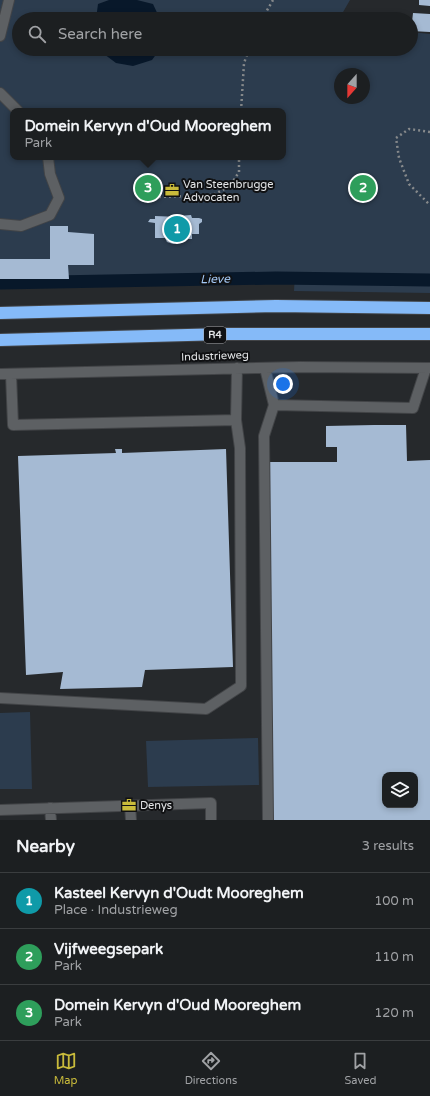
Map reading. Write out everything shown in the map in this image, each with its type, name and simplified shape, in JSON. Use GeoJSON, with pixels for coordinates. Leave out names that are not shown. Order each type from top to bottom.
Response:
{"type":"FeatureCollection","features":[{"type":"Feature","properties":{"kind":"highway"},"geometry":{"type":"LineString","coordinates":[[0,313],[276,306],[430,308]]}},
{"type":"Feature","properties":{"kind":"highway","name":"Industrieweg"},"geometry":{"type":"LineString","coordinates":[[0,340],[224,334],[430,334]]}},
{"type":"Feature","properties":{"kind":"street"},"geometry":{"type":"LineString","coordinates":[[0,36],[9,0]]}},
{"type":"Feature","properties":{"kind":"street"},"geometry":{"type":"LineString","coordinates":[[0,93],[15,108]]}},
{"type":"Feature","properties":{"kind":"street"},"geometry":{"type":"LineString","coordinates":[[0,224],[21,226],[50,216],[59,198],[50,174],[48,160]]}},
{"type":"Feature","properties":{"kind":"street","name":"Industrieweg"},"geometry":{"type":"LineString","coordinates":[[0,374],[300,367],[428,368]]}},
{"type":"Feature","properties":{"kind":"street"},"geometry":{"type":"LineString","coordinates":[[0,698],[206,709],[241,686],[240,448],[236,420],[237,368]]}},
{"type":"Feature","properties":{"kind":"street"},"geometry":{"type":"LineString","coordinates":[[265,368],[274,405],[264,436],[268,820]]}},
{"type":"Feature","properties":{"kind":"street"},"geometry":{"type":"LineString","coordinates":[[274,405],[413,408],[428,368]]}},
{"type":"Feature","properties":{"kind":"street"},"geometry":{"type":"LineString","coordinates":[[11,374],[13,425],[236,420]]}},
{"type":"Feature","properties":{"kind":"street"},"geometry":{"type":"LineString","coordinates":[[0,810],[211,803],[211,820]]}},
{"type":"Feature","properties":{"kind":"street"},"geometry":{"type":"LineString","coordinates":[[130,805],[131,820]]}},
{"type":"Feature","properties":{"kind":"street"},"geometry":{"type":"LineString","coordinates":[[50,808],[51,820]]}},
{"type":"Feature","properties":{"kind":"path"},"geometry":{"type":"LineString","coordinates":[[266,12],[273,0]]}},
{"type":"Feature","properties":{"kind":"path"},"geometry":{"type":"LineString","coordinates":[[241,108],[244,63],[246,56]]}},
{"type":"Feature","properties":{"kind":"path"},"geometry":{"type":"LineString","coordinates":[[430,132],[409,129],[396,138],[399,158],[409,184],[430,205]]}},
{"type":"Feature","properties":{"kind":"path"},"geometry":{"type":"LineString","coordinates":[[159,198],[213,195],[230,186],[238,172],[239,160]]}},
{"type":"Feature","properties":{"kind":"shaded area"},"geometry":{"type":"Polygon","coordinates":[[[0,0],[350,0],[343,12],[12,12],[12,56],[418,56],[418,33],[430,34],[430,293],[294,291],[295,273],[0,278],[0,0]]]}},
{"type":"Feature","properties":{"kind":"shaded area"},"geometry":{"type":"Polygon","coordinates":[[[109,0],[137,0],[153,4],[157,12],[97,12],[98,4],[109,0]]]}},
{"type":"Feature","properties":{"kind":"shaded area"},"geometry":{"type":"Polygon","coordinates":[[[107,56],[155,56],[152,60],[133,66],[116,63],[107,56]]]}},
{"type":"Feature","properties":{"kind":"shaded area"},"geometry":{"type":"Polygon","coordinates":[[[30,712],[32,789],[0,789],[0,713],[30,712]]]}},
{"type":"Feature","properties":{"kind":"shaded area"},"geometry":{"type":"Polygon","coordinates":[[[258,738],[259,785],[148,787],[146,741],[258,738]]]}},
{"type":"Feature","properties":{"kind":"building"},"geometry":{"type":"Polygon","coordinates":[[[419,0],[430,0],[430,6],[419,5],[419,0]]]}},
{"type":"Feature","properties":{"kind":"building"},"geometry":{"type":"Polygon","coordinates":[[[418,13],[430,14],[430,32],[418,31],[418,13]]]}},
{"type":"Feature","properties":{"kind":"building"},"geometry":{"type":"Polygon","coordinates":[[[191,215],[192,218],[202,219],[202,222],[199,224],[199,234],[192,234],[192,239],[182,239],[178,243],[173,244],[167,242],[165,238],[155,238],[155,223],[148,222],[150,219],[155,219],[155,216],[179,217],[178,216],[191,215]]]}},
{"type":"Feature","properties":{"kind":"building"},"geometry":{"type":"Polygon","coordinates":[[[50,226],[68,226],[68,232],[94,234],[94,265],[68,265],[69,279],[0,279],[0,259],[50,259],[50,226]]]}},
{"type":"Feature","properties":{"kind":"building"},"geometry":{"type":"Polygon","coordinates":[[[406,425],[407,461],[430,460],[430,820],[273,820],[268,462],[337,462],[337,447],[326,447],[326,426],[406,425]]]}},
{"type":"Feature","properties":{"kind":"building"},"geometry":{"type":"Polygon","coordinates":[[[115,449],[122,449],[122,453],[226,449],[233,667],[145,670],[142,687],[60,689],[63,672],[26,675],[18,456],[116,453],[115,449]]]}},
{"type":"Feature","properties":{"kind":"waterway","name":"Lieve"},"geometry":{"type":"LineString","coordinates":[[0,283],[276,278],[430,280]]}},
{"type":"Feature","properties":{"kind":"place","name":"Domein Kervyn d'Oud Mooreghem"},"geometry":{"type":"Point","coordinates":[148,188]}},
{"type":"Feature","properties":{"kind":"place","name":"Vijfweegsepark"},"geometry":{"type":"Point","coordinates":[363,188]}},
{"type":"Feature","properties":{"kind":"place","name":"Van Steenbrugge Advocaten"},"geometry":{"type":"Point","coordinates":[172,190]}},
{"type":"Feature","properties":{"kind":"place","name":"Kasteel Kervyn d'Oudt Mooreghem"},"geometry":{"type":"Point","coordinates":[177,229]}},
{"type":"Feature","properties":{"kind":"place","name":"Denys"},"geometry":{"type":"Point","coordinates":[129,805]}}]}
